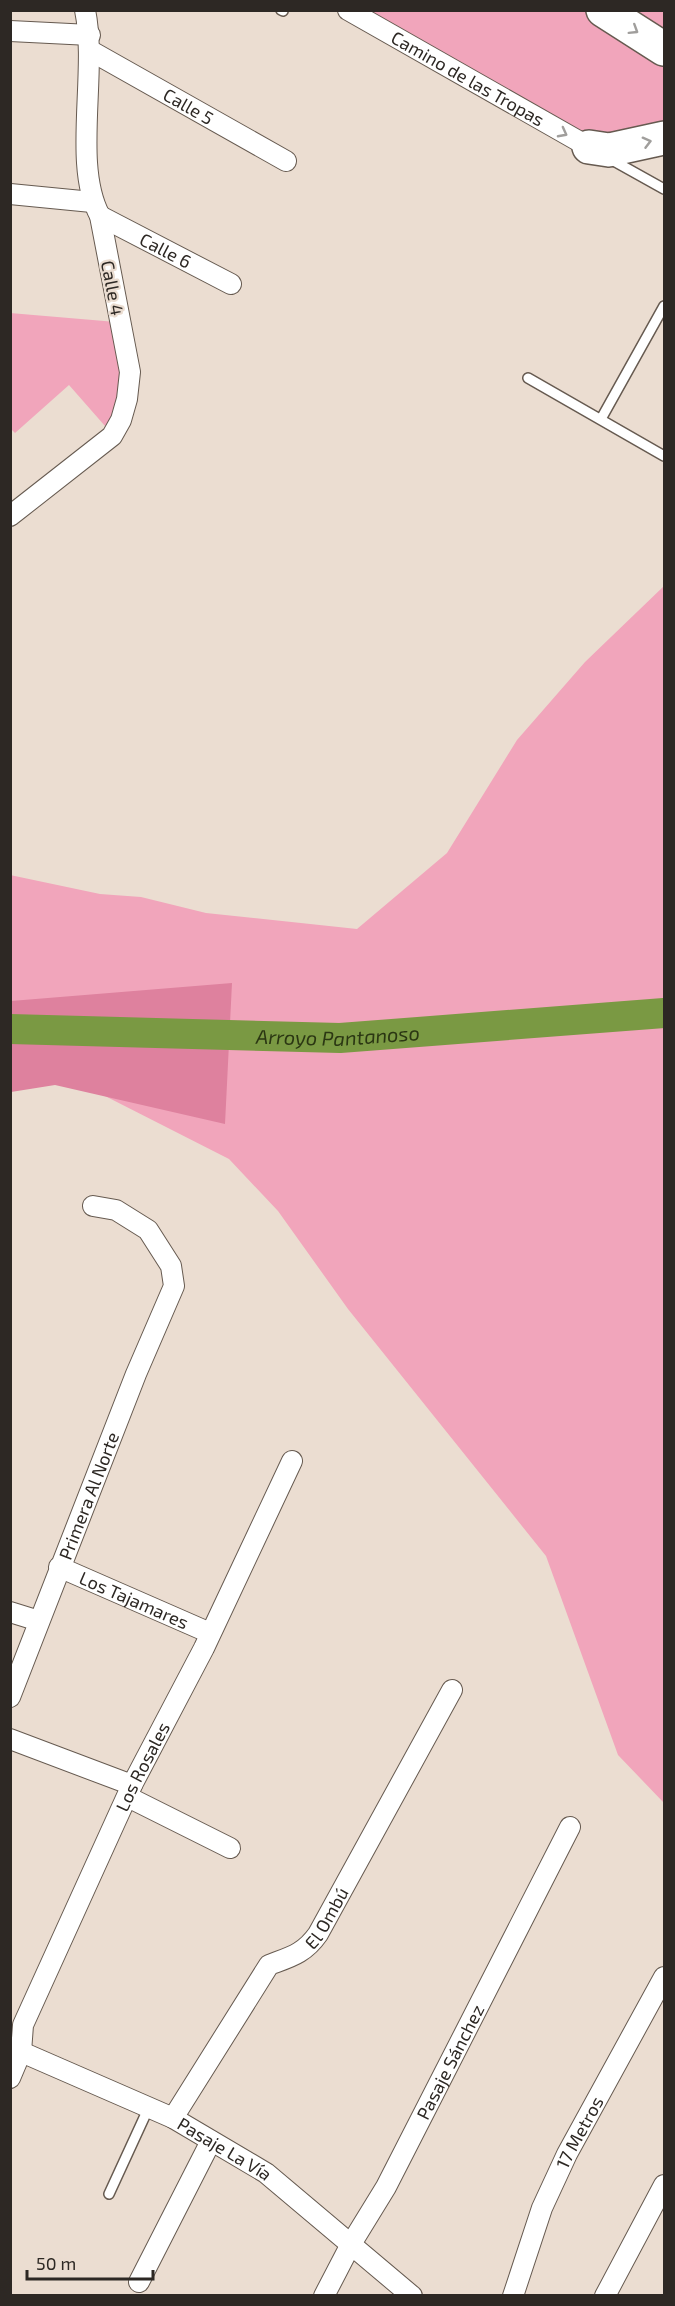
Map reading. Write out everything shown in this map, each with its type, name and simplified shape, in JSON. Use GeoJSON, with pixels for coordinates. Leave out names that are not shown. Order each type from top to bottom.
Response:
{"type":"FeatureCollection","features":[{"type":"Feature","properties":{"kind":"highway"},"geometry":{"type":"LineString","coordinates":[[603,10],[664,49]]}},
{"type":"Feature","properties":{"kind":"highway"},"geometry":{"type":"LineString","coordinates":[[589,147],[609,150],[664,138]]}},
{"type":"Feature","properties":{"kind":"street","name":"Calle 4"},"geometry":{"type":"LineString","coordinates":[[10,516],[112,436],[124,409],[130,372],[87,175],[91,43],[85,10]]}},
{"type":"Feature","properties":{"kind":"street","name":"Camino de las Tropas"},"geometry":{"type":"LineString","coordinates":[[348,10],[589,147]]}},
{"type":"Feature","properties":{"kind":"street","name":"Calle 5"},"geometry":{"type":"LineString","coordinates":[[10,31],[91,43],[286,161]]}},
{"type":"Feature","properties":{"kind":"street","name":"Calle 6"},"geometry":{"type":"LineString","coordinates":[[10,194],[96,209],[231,284]]}},
{"type":"Feature","properties":{"kind":"street","name":"Primera Al Norte"},"geometry":{"type":"LineString","coordinates":[[10,1697],[136,1374],[172,1296],[175,1276],[148,1230],[116,1210],[93,1206]]}},
{"type":"Feature","properties":{"kind":"street","name":"Los Rosales"},"geometry":{"type":"LineString","coordinates":[[10,2078],[23,2025],[130,1791],[210,1633],[292,1461]]}},
{"type":"Feature","properties":{"kind":"street","name":"Los Tajamares"},"geometry":{"type":"LineString","coordinates":[[59,1567],[210,1633]]}},
{"type":"Feature","properties":{"kind":"street"},"geometry":{"type":"LineString","coordinates":[[10,1612],[39,1622]]}},
{"type":"Feature","properties":{"kind":"street","name":"El Ombú"},"geometry":{"type":"LineString","coordinates":[[173,2118],[269,1965],[294,1957],[307,1949],[318,1934],[452,1690]]}},
{"type":"Feature","properties":{"kind":"street"},"geometry":{"type":"LineString","coordinates":[[10,1739],[130,1791],[230,1848]]}},
{"type":"Feature","properties":{"kind":"street","name":"Pasaje Sánchez"},"geometry":{"type":"LineString","coordinates":[[324,2295],[351,2244],[386,2187],[570,1827]]}},
{"type":"Feature","properties":{"kind":"street","name":"17 Metros"},"geometry":{"type":"LineString","coordinates":[[513,2295],[542,2208],[567,2154],[664,1977]]}},
{"type":"Feature","properties":{"kind":"street","name":"Pasaje La Vía"},"geometry":{"type":"LineString","coordinates":[[16,2050],[173,2118],[266,2173],[412,2295]]}},
{"type":"Feature","properties":{"kind":"street"},"geometry":{"type":"LineString","coordinates":[[139,2282],[211,2141]]}},
{"type":"Feature","properties":{"kind":"street"},"geometry":{"type":"LineString","coordinates":[[605,2295],[664,2185]]}},
{"type":"Feature","properties":{"kind":"lane"},"geometry":{"type":"LineString","coordinates":[[589,147],[664,189]]}},
{"type":"Feature","properties":{"kind":"lane"},"geometry":{"type":"LineString","coordinates":[[601,419],[664,306]]}},
{"type":"Feature","properties":{"kind":"lane"},"geometry":{"type":"LineString","coordinates":[[528,378],[664,456]]}},
{"type":"Feature","properties":{"kind":"lane"},"geometry":{"type":"LineString","coordinates":[[109,2194],[149,2107]]}},
{"type":"Feature","properties":{"kind":"shaded area"},"geometry":{"type":"Polygon","coordinates":[[[361,11],[585,11],[664,59],[664,127],[627,138],[582,134],[361,11]]]}},
{"type":"Feature","properties":{"kind":"shaded area"},"geometry":{"type":"Polygon","coordinates":[[[624,11],[664,11],[664,35],[624,11]]]}},
{"type":"Feature","properties":{"kind":"shaded area"},"geometry":{"type":"Polygon","coordinates":[[[10,313],[116,322],[121,363],[121,390],[113,415],[105,426],[69,385],[15,433],[11,429],[10,313]]]}},
{"type":"Feature","properties":{"kind":"shaded area"},"geometry":{"type":"Polygon","coordinates":[[[664,586],[664,1803],[618,1755],[546,1556],[348,1309],[278,1211],[229,1159],[48,1067],[11,1068],[10,875],[100,894],[141,897],[206,913],[357,929],[447,853],[517,740],[585,662],[664,586]]]}},
{"type":"Feature","properties":{"kind":"shaded area"},"geometry":{"type":"Polygon","coordinates":[[[232,983],[225,1124],[55,1085],[11,1092],[11,1001],[232,983]]]}},
{"type":"Feature","properties":{"kind":"waterway","name":"Arroyo Pantanoso"},"geometry":{"type":"LineString","coordinates":[[10,1029],[340,1038],[664,1013]]}}]}
